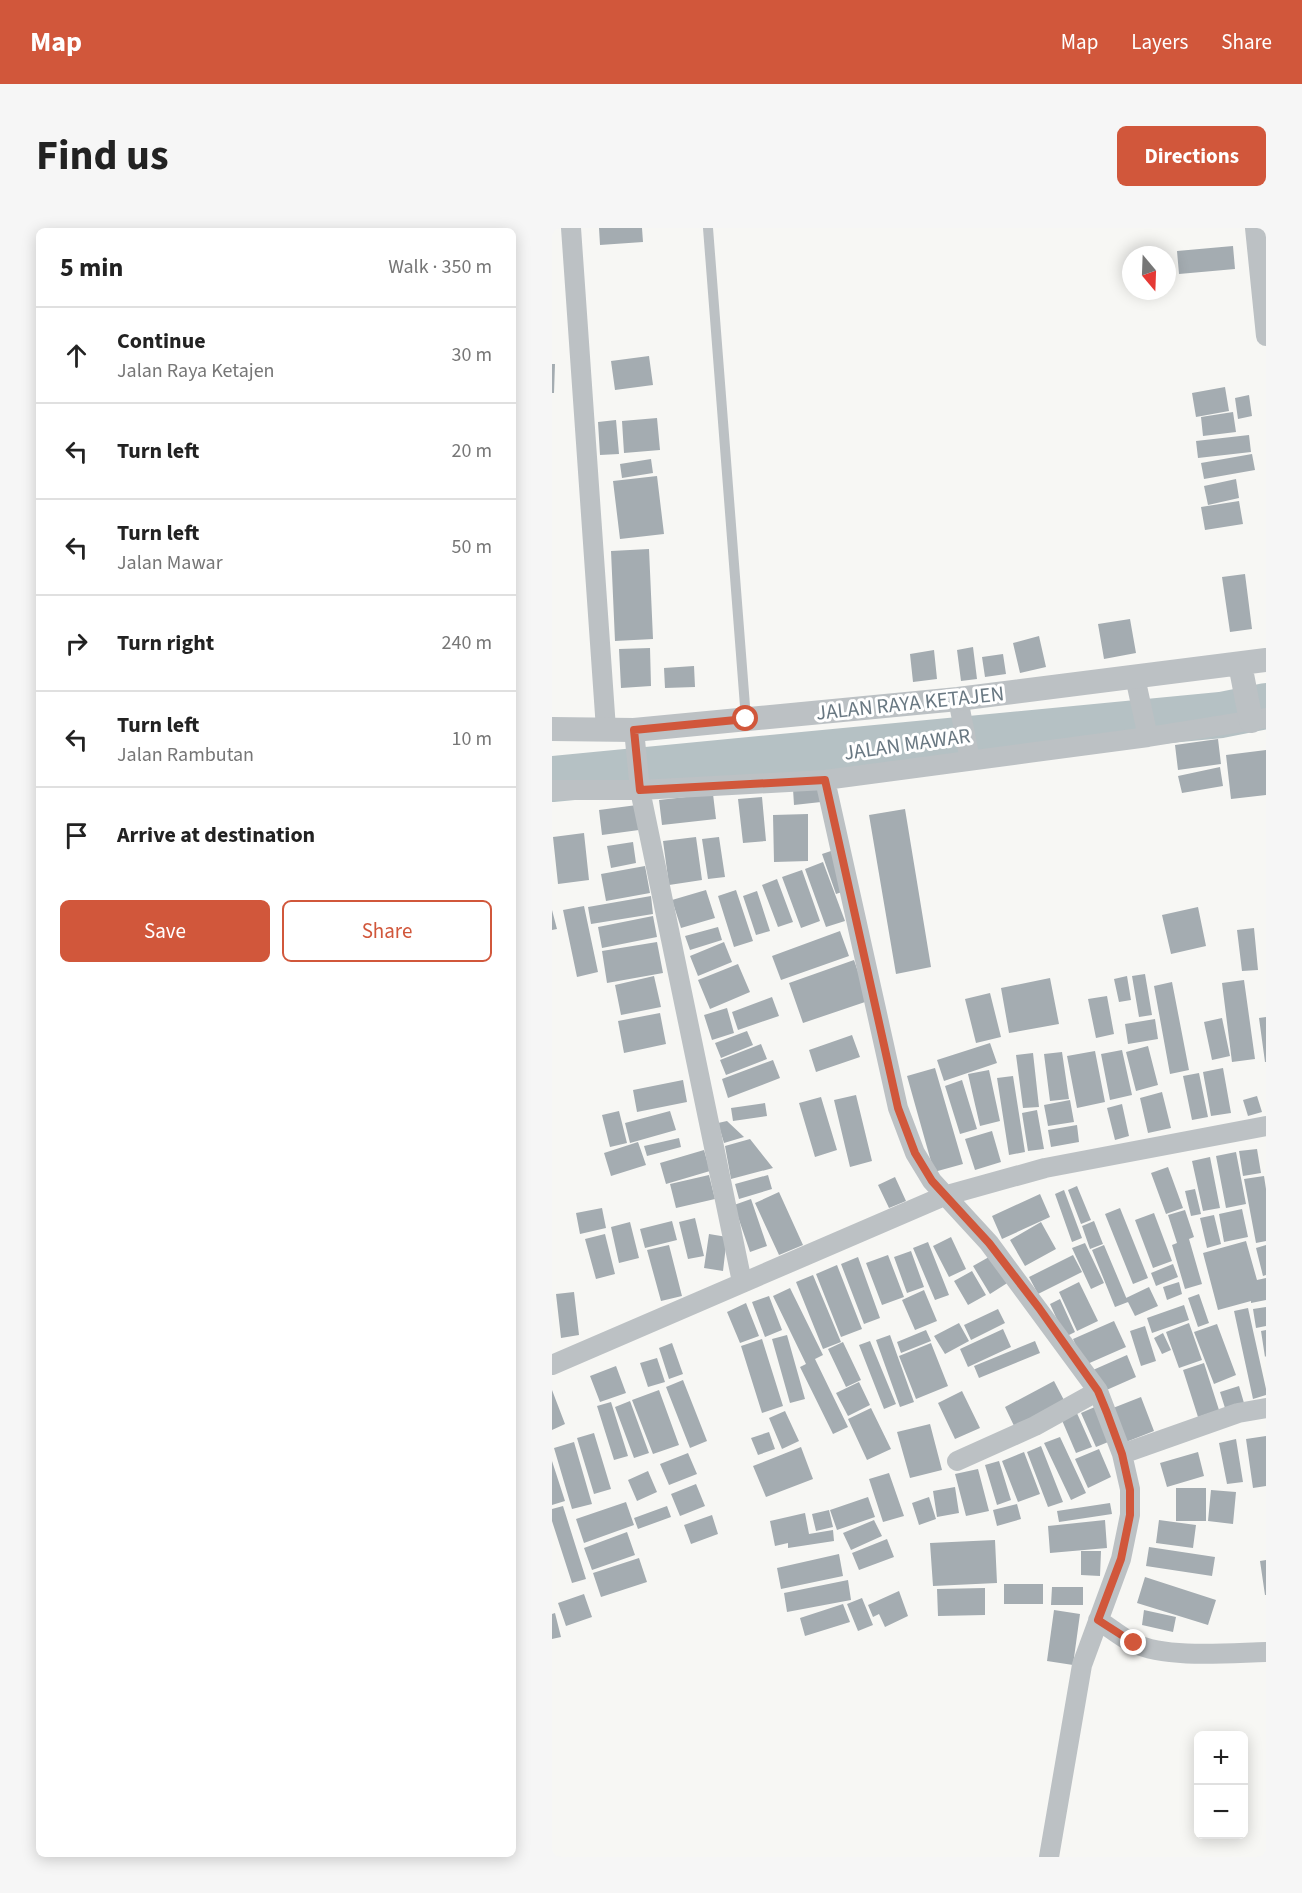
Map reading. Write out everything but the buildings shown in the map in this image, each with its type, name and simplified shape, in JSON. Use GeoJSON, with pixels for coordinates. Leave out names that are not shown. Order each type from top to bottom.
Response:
{"type":"FeatureCollection","features":[{"type":"Feature","properties":{"kind":"street"},"geometry":{"type":"LineString","coordinates":[[571,228],[606,729]]}},
{"type":"Feature","properties":{"kind":"street"},"geometry":{"type":"LineString","coordinates":[[1255,228],[1264,289],[1266,336]]}},
{"type":"Feature","properties":{"kind":"street","name":"JALAN RAYA KETAJEN"},"geometry":{"type":"LineString","coordinates":[[552,729],[606,729],[635,738],[746,719],[961,710],[1138,688],[1242,672],[1266,660]]}},
{"type":"Feature","properties":{"kind":"street"},"geometry":{"type":"LineString","coordinates":[[1242,672],[1256,718]]}},
{"type":"Feature","properties":{"kind":"street"},"geometry":{"type":"LineString","coordinates":[[1138,688],[1147,731]]}},
{"type":"Feature","properties":{"kind":"street"},"geometry":{"type":"LineString","coordinates":[[961,710],[969,756]]}},
{"type":"Feature","properties":{"kind":"street","name":"JALAN MAWAR"},"geometry":{"type":"LineString","coordinates":[[552,790],[640,782],[825,780],[969,756],[1256,718]]}},
{"type":"Feature","properties":{"kind":"street"},"geometry":{"type":"LineString","coordinates":[[635,738],[640,782],[742,1282]]}},
{"type":"Feature","properties":{"kind":"street"},"geometry":{"type":"LineString","coordinates":[[825,780],[898,1108],[915,1153],[944,1196],[989,1243],[1098,1391],[1122,1454],[1130,1490],[1130,1515],[1121,1559],[1082,1665],[1049,1857]]}},
{"type":"Feature","properties":{"kind":"street"},"geometry":{"type":"LineString","coordinates":[[552,1365],[944,1196],[1045,1168],[1266,1126]]}},
{"type":"Feature","properties":{"kind":"street"},"geometry":{"type":"LineString","coordinates":[[957,1461],[1035,1426],[1098,1391]]}},
{"type":"Feature","properties":{"kind":"street"},"geometry":{"type":"LineString","coordinates":[[1122,1454],[1238,1413],[1266,1408]]}},
{"type":"Feature","properties":{"kind":"street"},"geometry":{"type":"LineString","coordinates":[[1098,1620],[1134,1643],[1162,1650],[1192,1654],[1266,1652]]}},
{"type":"Feature","properties":{"kind":"lane"},"geometry":{"type":"LineString","coordinates":[[708,228],[746,719]]}},
{"type":"Feature","properties":{"kind":"waterway"},"geometry":{"type":"LineString","coordinates":[[552,779],[1221,715],[1266,706]]}},
{"type":"Feature","properties":{"kind":"route"},"geometry":{"type":"LineString","coordinates":[[746,719],[634,730],[640,790],[825,780],[898,1108],[915,1153],[932,1181],[989,1243],[1039,1308],[1098,1391],[1122,1454],[1130,1490],[1130,1515],[1121,1559],[1098,1620],[1134,1643]]}}]}
